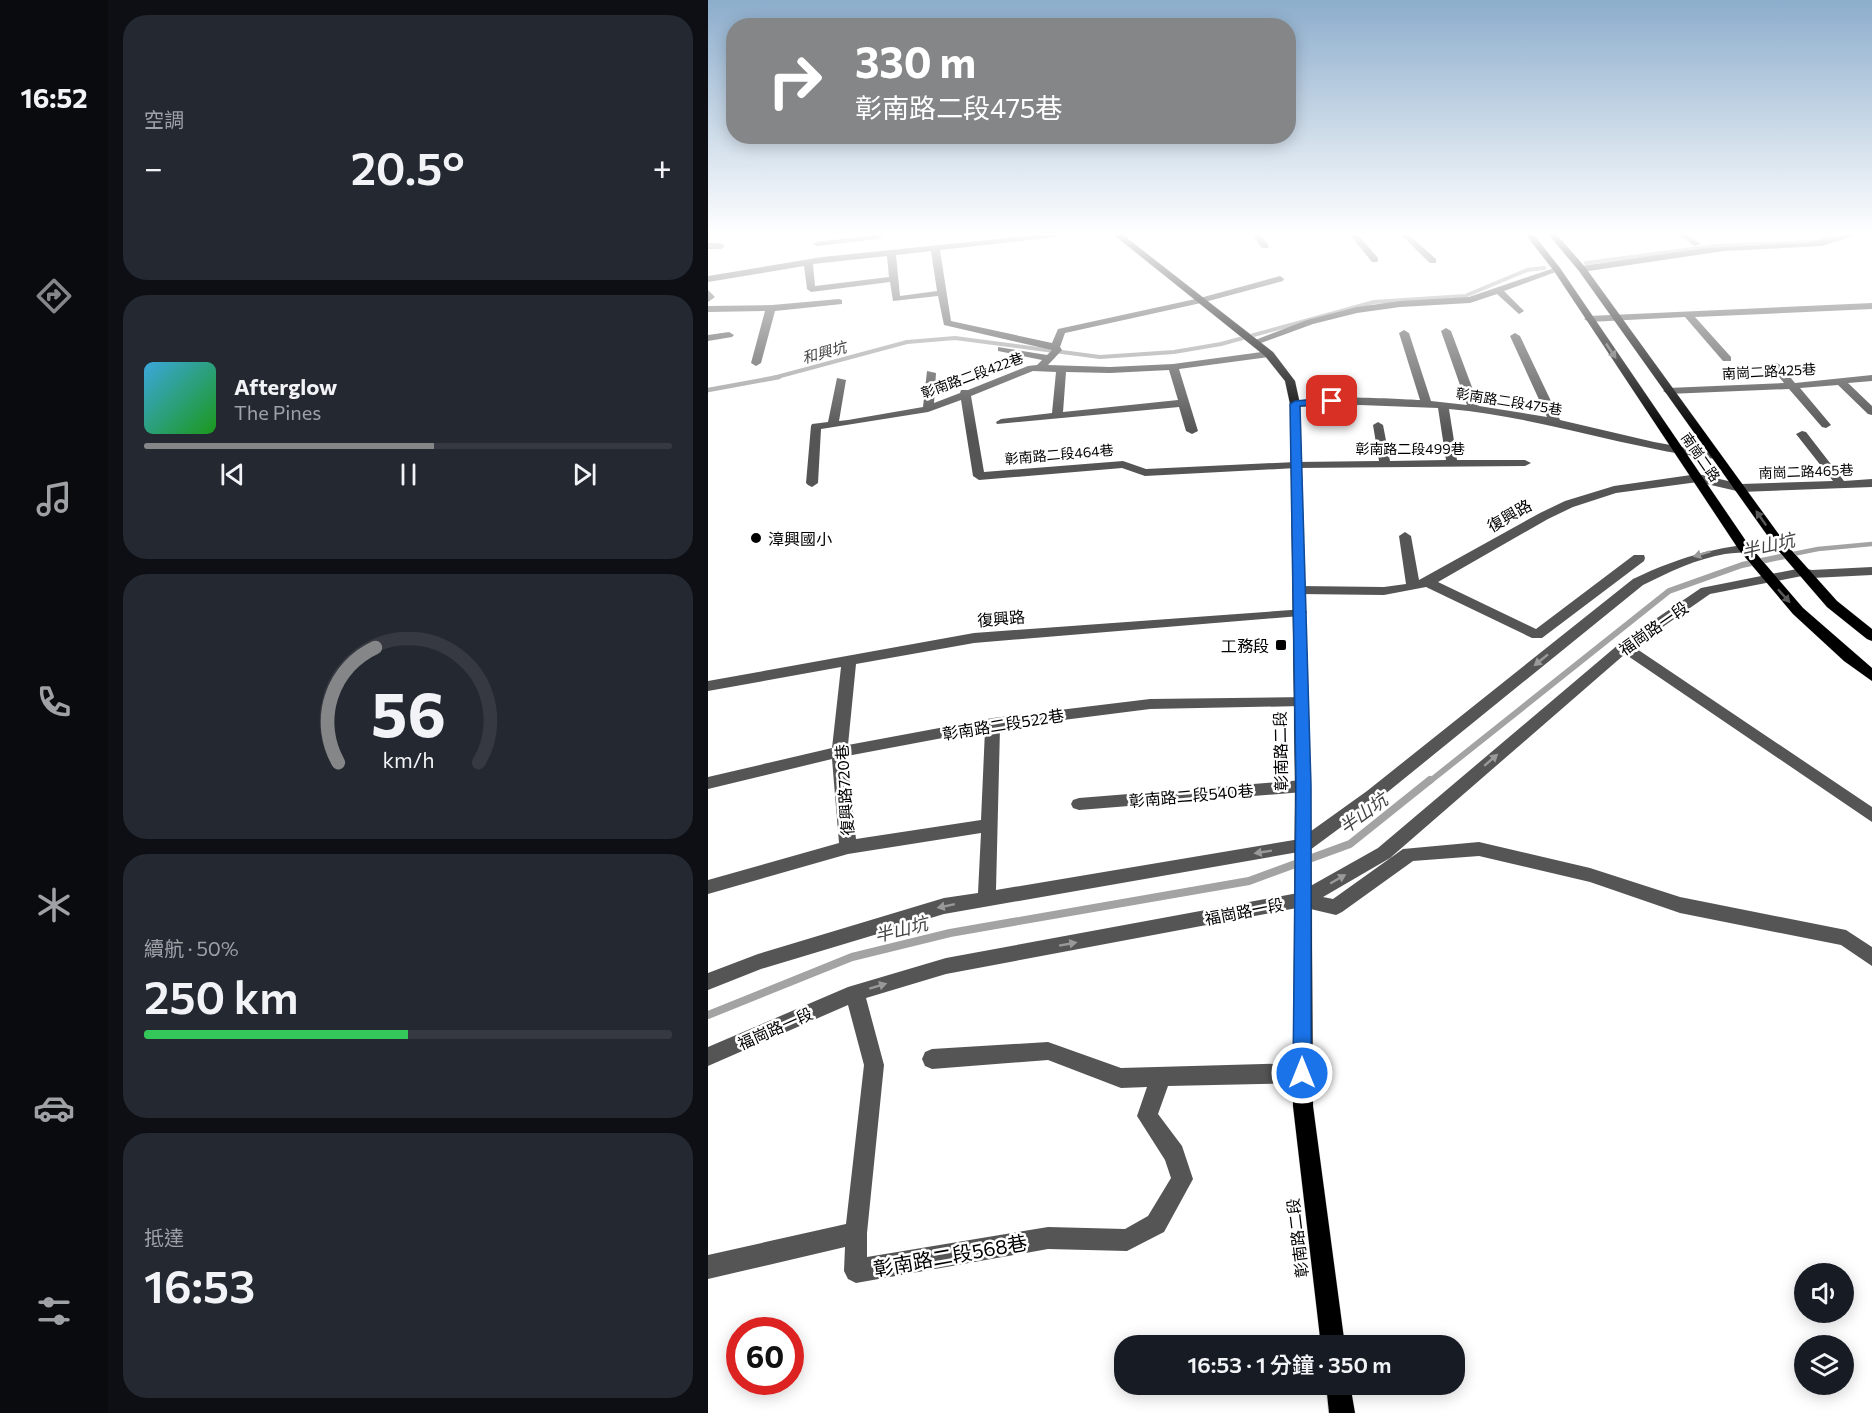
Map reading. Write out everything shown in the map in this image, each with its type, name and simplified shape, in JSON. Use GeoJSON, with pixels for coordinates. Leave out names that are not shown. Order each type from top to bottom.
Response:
{"type":"FeatureCollection","features":[{"type":"Feature","properties":{"kind":"main road","name":"彰南路二段"},"geometry":{"type":"LineString","coordinates":[[1202,301],[1269,354],[1290,381],[1295,404],[1304,786],[1302,1073],[1332,1335]]}},
{"type":"Feature","properties":{"kind":"main road","name":"南崗二路"},"geometry":{"type":"LineString","coordinates":[[1577,301],[1743,547],[1798,611],[1872,676]]}},
{"type":"Feature","properties":{"kind":"main road","name":"南崗二路"},"geometry":{"type":"LineString","coordinates":[[1604,301],[1781,546],[1832,604],[1872,636]]}},
{"type":"Feature","properties":{"kind":"main road"},"geometry":{"type":"LineString","coordinates":[[1340,1395],[1342,1413]]}},
{"type":"Feature","properties":{"kind":"street"},"geometry":{"type":"LineString","coordinates":[[945,301],[947,322],[1054,352]]}},
{"type":"Feature","properties":{"kind":"street"},"geometry":{"type":"LineString","coordinates":[[1040,368],[1054,352],[1061,331],[1197,301]]}},
{"type":"Feature","properties":{"kind":"street"},"geometry":{"type":"LineString","coordinates":[[1251,338],[1357,310],[1400,304],[1454,301]]}},
{"type":"Feature","properties":{"kind":"street"},"geometry":{"type":"LineString","coordinates":[[1509,301],[1519,311]]}},
{"type":"Feature","properties":{"kind":"street"},"geometry":{"type":"LineString","coordinates":[[708,309],[806,307],[839,302]]}},
{"type":"Feature","properties":{"kind":"street"},"geometry":{"type":"LineString","coordinates":[[1589,319],[1872,306]]}},
{"type":"Feature","properties":{"kind":"street"},"geometry":{"type":"LineString","coordinates":[[756,363],[768,314],[772,308]]}},
{"type":"Feature","properties":{"kind":"street"},"geometry":{"type":"LineString","coordinates":[[1687,314],[1727,359]]}},
{"type":"Feature","properties":{"kind":"street"},"geometry":{"type":"LineString","coordinates":[[1446,332],[1474,408]]}},
{"type":"Feature","properties":{"kind":"street"},"geometry":{"type":"LineString","coordinates":[[1404,333],[1427,405]]}},
{"type":"Feature","properties":{"kind":"street"},"geometry":{"type":"LineString","coordinates":[[708,338],[729,335]]}},
{"type":"Feature","properties":{"kind":"street"},"geometry":{"type":"LineString","coordinates":[[1515,336],[1554,422]]}},
{"type":"Feature","properties":{"kind":"street"},"geometry":{"type":"LineString","coordinates":[[1001,349],[1054,352]]}},
{"type":"Feature","properties":{"kind":"street","name":"彰南路二段422巷"},"geometry":{"type":"LineString","coordinates":[[812,483],[816,426],[928,409],[965,392],[1032,368],[1173,367],[1269,354]]}},
{"type":"Feature","properties":{"kind":"street"},"geometry":{"type":"LineString","coordinates":[[1775,366],[1826,425]]}},
{"type":"Feature","properties":{"kind":"street"},"geometry":{"type":"LineString","coordinates":[[1173,367],[1192,431]]}},
{"type":"Feature","properties":{"kind":"street"},"geometry":{"type":"LineString","coordinates":[[1058,416],[1061,369]]}},
{"type":"Feature","properties":{"kind":"street"},"geometry":{"type":"LineString","coordinates":[[928,409],[931,373]]}},
{"type":"Feature","properties":{"kind":"street","name":"南崗二路425巷"},"geometry":{"type":"LineString","coordinates":[[1668,391],[1792,386],[1872,378]]}},
{"type":"Feature","properties":{"kind":"street"},"geometry":{"type":"LineString","coordinates":[[833,425],[841,380]]}},
{"type":"Feature","properties":{"kind":"street"},"geometry":{"type":"LineString","coordinates":[[1841,382],[1872,412]]}},
{"type":"Feature","properties":{"kind":"street","name":"彰南路二段464巷"},"geometry":{"type":"LineString","coordinates":[[965,392],[979,476],[1123,464],[1144,473],[1296,465]]}},
{"type":"Feature","properties":{"kind":"street","name":"彰南路二段475巷"},"geometry":{"type":"LineString","coordinates":[[1295,404],[1332,401],[1474,408],[1554,422],[1678,452],[1715,456]]}},
{"type":"Feature","properties":{"kind":"street"},"geometry":{"type":"LineString","coordinates":[[1001,422],[1183,403]]}},
{"type":"Feature","properties":{"kind":"street"},"geometry":{"type":"LineString","coordinates":[[1443,406],[1452,463]]}},
{"type":"Feature","properties":{"kind":"street"},"geometry":{"type":"LineString","coordinates":[[1378,425],[1385,463]]}},
{"type":"Feature","properties":{"kind":"street"},"geometry":{"type":"LineString","coordinates":[[1802,434],[1841,484]]}},
{"type":"Feature","properties":{"kind":"street","name":"彰南路二段499巷"},"geometry":{"type":"LineString","coordinates":[[1296,465],[1525,463]]}},
{"type":"Feature","properties":{"kind":"street","name":"復興路"},"geometry":{"type":"LineString","coordinates":[[1299,590],[1384,591],[1413,587],[1427,582],[1544,516],[1569,504],[1614,490],[1698,478],[1741,488]]}},
{"type":"Feature","properties":{"kind":"street","name":"南崗二路465巷"},"geometry":{"type":"LineString","coordinates":[[1741,488],[1872,483]]}},
{"type":"Feature","properties":{"kind":"street"},"geometry":{"type":"LineString","coordinates":[[1405,536],[1413,587]]}},
{"type":"Feature","properties":{"kind":"street"},"geometry":{"type":"LineString","coordinates":[[708,982],[758,962],[944,906],[1304,861],[1373,795],[1638,582],[1681,560],[1716,550],[1781,546]]}},
{"type":"Feature","properties":{"kind":"street"},"geometry":{"type":"LineString","coordinates":[[1427,582],[1537,635],[1639,558]]}},
{"type":"Feature","properties":{"kind":"street","name":"福崗路一段"},"geometry":{"type":"LineString","coordinates":[[708,1057],[855,993],[946,966],[1302,900],[1384,853],[1624,647],[1706,591],[1802,572],[1812,574],[1872,571]]}},
{"type":"Feature","properties":{"kind":"street","name":"復興路"},"geometry":{"type":"LineString","coordinates":[[708,686],[974,638],[1300,612]]}},
{"type":"Feature","properties":{"kind":"street"},"geometry":{"type":"LineString","coordinates":[[1624,647],[1872,816]]}},
{"type":"Feature","properties":{"kind":"street","name":"復興路720巷"},"geometry":{"type":"LineString","coordinates":[[708,887],[848,847],[839,752],[849,660]]}},
{"type":"Feature","properties":{"kind":"street","name":"彰南路二段522巷"},"geometry":{"type":"LineString","coordinates":[[708,783],[839,752],[993,723],[1150,704],[1302,701]]}},
{"type":"Feature","properties":{"kind":"street"},"geometry":{"type":"LineString","coordinates":[[987,899],[993,723]]}},
{"type":"Feature","properties":{"kind":"street","name":"彰南路二段540巷"},"geometry":{"type":"LineString","coordinates":[[1079,804],[1304,786]]}},
{"type":"Feature","properties":{"kind":"street"},"geometry":{"type":"LineString","coordinates":[[848,847],[990,825]]}},
{"type":"Feature","properties":{"kind":"street"},"geometry":{"type":"LineString","coordinates":[[1302,900],[1336,907],[1409,854],[1479,849],[1590,875],[1680,905],[1846,938],[1872,958]]}},
{"type":"Feature","properties":{"kind":"street","name":"彰南路二段568巷"},"geometry":{"type":"LineString","coordinates":[[855,993],[874,1065],[856,1233],[856,1271],[1048,1238],[1127,1240],[1156,1224],[1182,1179],[1174,1154],[1147,1116],[1161,1077]]}},
{"type":"Feature","properties":{"kind":"street"},"geometry":{"type":"LineString","coordinates":[[932,1059],[1048,1051],[1121,1078],[1302,1073]]}},
{"type":"Feature","properties":{"kind":"street"},"geometry":{"type":"LineString","coordinates":[[708,1267],[856,1233]]}},
{"type":"Feature","properties":{"kind":"waterway","name":"和興坑"},"geometry":{"type":"LineString","coordinates":[[773,378],[907,342],[955,338],[1100,357],[1174,352],[1221,344],[1374,302],[1390,301]]}},
{"type":"Feature","properties":{"kind":"waterway","name":"和興坑"},"geometry":{"type":"LineString","coordinates":[[708,390],[779,377]]}},
{"type":"Feature","properties":{"kind":"waterway","name":"半山坑"},"geometry":{"type":"LineString","coordinates":[[1778,557],[1818,549],[1872,544]]}},
{"type":"Feature","properties":{"kind":"waterway","name":"半山坑"},"geometry":{"type":"LineString","coordinates":[[1429,782],[1669,591],[1742,565],[1785,556]]}},
{"type":"Feature","properties":{"kind":"waterway","name":"半山坑"},"geometry":{"type":"LineString","coordinates":[[708,1015],[852,957],[950,933],[1249,881],[1350,844],[1430,780]]}},
{"type":"Feature","properties":{"kind":"place","name":"漳興國小"},"geometry":{"type":"Point","coordinates":[756,538]}},
{"type":"Feature","properties":{"kind":"place","name":"工務段"},"geometry":{"type":"Point","coordinates":[1281,645]}},
{"type":"Feature","properties":{"kind":"route"},"geometry":{"type":"LineString","coordinates":[[1302,1073],[1304,786],[1295,404],[1332,401]]}}]}
